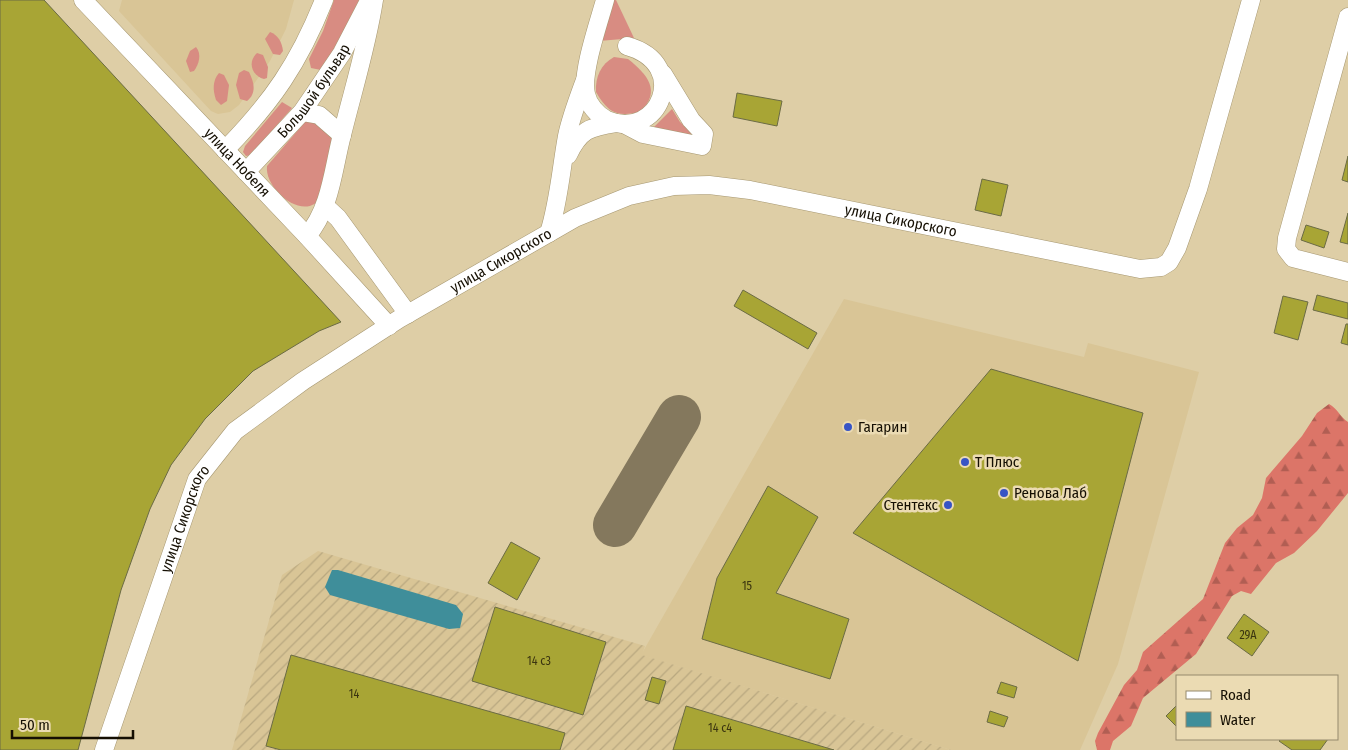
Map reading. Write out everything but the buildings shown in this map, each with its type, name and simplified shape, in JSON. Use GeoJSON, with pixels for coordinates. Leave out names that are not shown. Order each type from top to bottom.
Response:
{"type":"FeatureCollection","features":[{"type":"Feature","properties":{"kind":"street","name":"улица Нобеля"},"geometry":{"type":"LineString","coordinates":[[83,0],[308,236],[388,326]]}},
{"type":"Feature","properties":{"kind":"street"},"geometry":{"type":"LineString","coordinates":[[100,18],[105,0]]}},
{"type":"Feature","properties":{"kind":"street","name":"Большой бульвар"},"geometry":{"type":"LineString","coordinates":[[225,150],[258,117],[277,92],[297,61],[324,0]]}},
{"type":"Feature","properties":{"kind":"street","name":"Большой бульвар"},"geometry":{"type":"LineString","coordinates":[[246,172],[302,112],[342,53],[370,0]]}},
{"type":"Feature","properties":{"kind":"street"},"geometry":{"type":"LineString","coordinates":[[308,236],[326,207],[342,134],[368,38],[374,0]]}},
{"type":"Feature","properties":{"kind":"street"},"geometry":{"type":"LineString","coordinates":[[549,233],[564,165],[567,137],[575,104],[586,79],[605,0]]}},
{"type":"Feature","properties":{"kind":"street","name":"улица Сикорского"},"geometry":{"type":"LineString","coordinates":[[104,750],[197,479],[235,431],[303,381],[408,314],[575,218],[629,196],[674,186],[710,185],[750,190],[1140,269],[1161,267],[1169,262],[1177,248],[1198,189],[1251,0]]}},
{"type":"Feature","properties":{"kind":"street"},"geometry":{"type":"LineString","coordinates":[[1348,17],[1287,238],[1286,250],[1293,258],[1348,272]]}},
{"type":"Feature","properties":{"kind":"street"},"geometry":{"type":"LineString","coordinates":[[586,79],[586,94],[592,107],[602,118],[643,134],[702,146],[704,134],[692,120],[655,61],[643,50],[627,46]]}},
{"type":"Feature","properties":{"kind":"street"},"geometry":{"type":"LineString","coordinates":[[564,165],[575,141],[583,132],[598,126],[638,122],[651,114],[660,102],[664,87],[661,72]]}},
{"type":"Feature","properties":{"kind":"street"},"geometry":{"type":"LineString","coordinates":[[302,112],[320,115],[342,134]]}},
{"type":"Feature","properties":{"kind":"street"},"geometry":{"type":"LineString","coordinates":[[326,207],[338,218],[408,314]]}},
{"type":"Feature","properties":{"kind":"shaded area"},"geometry":{"type":"Polygon","coordinates":[[[122,0],[294,0],[286,29],[270,61],[239,105],[230,112],[218,114],[211,111],[119,11],[122,0]]]}},
{"type":"Feature","properties":{"kind":"shaded area"},"geometry":{"type":"Polygon","coordinates":[[[334,0],[359,0],[340,39],[321,70],[311,68],[309,59],[323,31],[334,0]]]}},
{"type":"Feature","properties":{"kind":"shaded area"},"geometry":{"type":"Polygon","coordinates":[[[616,0],[634,38],[599,41],[611,1],[616,0]]]}},
{"type":"Feature","properties":{"kind":"shaded area"},"geometry":{"type":"Polygon","coordinates":[[[270,32],[281,42],[283,51],[280,55],[273,54],[265,39],[270,32]]]}},
{"type":"Feature","properties":{"kind":"shaded area"},"geometry":{"type":"Polygon","coordinates":[[[196,47],[199,53],[198,62],[194,71],[190,72],[186,61],[190,51],[196,47]]]}},
{"type":"Feature","properties":{"kind":"shaded area"},"geometry":{"type":"Polygon","coordinates":[[[257,53],[263,55],[268,67],[267,78],[264,79],[256,75],[252,68],[252,60],[257,53]]]}},
{"type":"Feature","properties":{"kind":"shaded area"},"geometry":{"type":"Polygon","coordinates":[[[614,57],[628,59],[641,71],[649,83],[650,97],[640,112],[625,114],[614,112],[605,105],[596,92],[597,81],[602,67],[614,57]]]}},
{"type":"Feature","properties":{"kind":"shaded area"},"geometry":{"type":"Polygon","coordinates":[[[244,70],[249,72],[254,87],[247,101],[240,99],[236,85],[239,73],[244,70]]]}},
{"type":"Feature","properties":{"kind":"shaded area"},"geometry":{"type":"Polygon","coordinates":[[[219,73],[224,75],[229,85],[227,101],[221,105],[216,100],[214,90],[215,79],[219,73]]]}},
{"type":"Feature","properties":{"kind":"shaded area"},"geometry":{"type":"Polygon","coordinates":[[[282,102],[292,108],[251,155],[246,156],[243,152],[245,146],[282,102]]]}},
{"type":"Feature","properties":{"kind":"shaded area"},"geometry":{"type":"Polygon","coordinates":[[[672,109],[680,122],[696,136],[651,130],[672,109]]]}},
{"type":"Feature","properties":{"kind":"shaded area"},"geometry":{"type":"Polygon","coordinates":[[[313,120],[331,134],[322,195],[315,203],[307,206],[297,205],[279,194],[272,185],[267,166],[305,122],[313,120]]]}},
{"type":"Feature","properties":{"kind":"shaded area"},"geometry":{"type":"Polygon","coordinates":[[[844,299],[1084,357],[1088,343],[1199,372],[1118,664],[1080,750],[951,750],[641,655],[844,299]]]}},
{"type":"Feature","properties":{"kind":"shaded area"},"geometry":{"type":"Polygon","coordinates":[[[318,551],[645,646],[642,655],[951,750],[232,750],[282,575],[318,551]]]}},
{"type":"Feature","properties":{"kind":"green space"},"geometry":{"type":"Polygon","coordinates":[[[1329,404],[1348,422],[1348,493],[1317,531],[1294,553],[1276,563],[1251,594],[1241,591],[1232,596],[1196,654],[1143,698],[1131,726],[1113,741],[1110,750],[1097,750],[1095,741],[1098,733],[1124,685],[1137,670],[1143,652],[1203,599],[1225,543],[1237,528],[1253,515],[1262,498],[1266,478],[1302,436],[1317,413],[1329,404]]]}},
{"type":"Feature","properties":{"kind":"water"},"geometry":{"type":"Polygon","coordinates":[[[332,570],[338,570],[456,605],[463,614],[460,628],[449,629],[330,595],[325,587],[332,570]]]}},
{"type":"Feature","properties":{"kind":"taxiway"},"geometry":{"type":"LineString","coordinates":[[615,525],[679,417]]}},
{"type":"Feature","properties":{"kind":"place","name":"Гагарин"},"geometry":{"type":"Point","coordinates":[848,427]}},
{"type":"Feature","properties":{"kind":"place","name":"Т Плюс"},"geometry":{"type":"Point","coordinates":[965,462]}},
{"type":"Feature","properties":{"kind":"place","name":"Ренова Лаб"},"geometry":{"type":"Point","coordinates":[1004,493]}},
{"type":"Feature","properties":{"kind":"place","name":"Стентекс"},"geometry":{"type":"Point","coordinates":[948,505]}}]}
